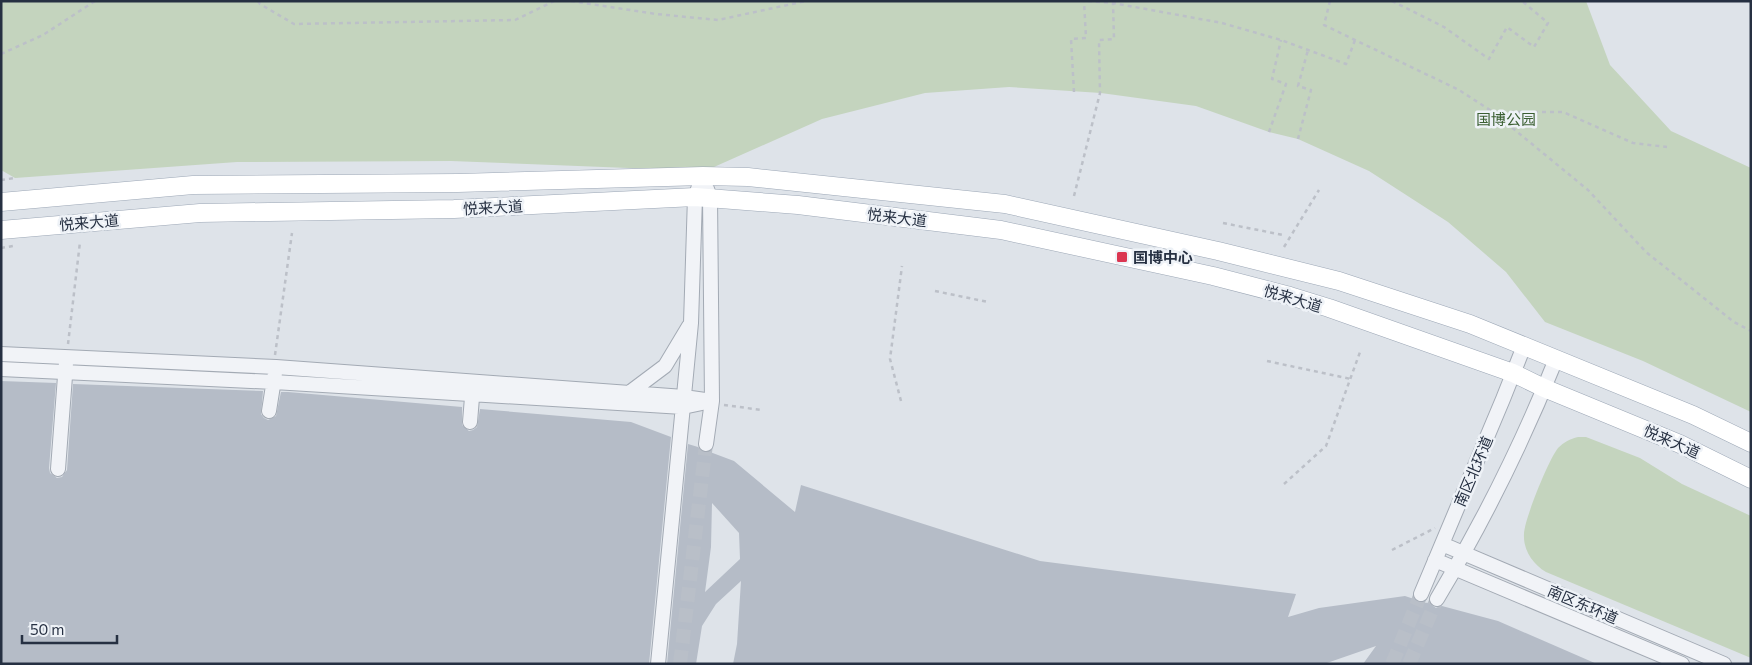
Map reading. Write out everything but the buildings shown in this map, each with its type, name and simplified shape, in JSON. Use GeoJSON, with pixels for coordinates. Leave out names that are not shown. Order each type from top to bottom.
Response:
{"type":"FeatureCollection","features":[{"type":"Feature","properties":{"kind":"main road","name":"悦来大道"},"geometry":{"type":"LineString","coordinates":[[1,202],[193,185],[458,184],[703,176],[748,177],[1005,204],[1218,251],[1339,281],[1470,324],[1693,415],[1751,443]]}},
{"type":"Feature","properties":{"kind":"main road","name":"悦来大道"},"geometry":{"type":"LineString","coordinates":[[1,230],[200,213],[454,209],[702,197],[798,205],[1001,230],[1204,274],[1298,298],[1513,373],[1544,388],[1680,444],[1751,479]]}},
{"type":"Feature","properties":{"kind":"street"},"geometry":{"type":"LineString","coordinates":[[658,664],[691,323],[703,176]]}},
{"type":"Feature","properties":{"kind":"street"},"geometry":{"type":"LineString","coordinates":[[702,197],[718,403],[706,444]]}},
{"type":"Feature","properties":{"kind":"street"},"geometry":{"type":"LineString","coordinates":[[628,393],[665,366],[691,323]]}},
{"type":"Feature","properties":{"kind":"street","name":"南区北环道"},"geometry":{"type":"LineString","coordinates":[[1421,594],[1524,346]]}},
{"type":"Feature","properties":{"kind":"street"},"geometry":{"type":"LineString","coordinates":[[1,354],[66,365],[274,382],[628,393],[683,402]]}},
{"type":"Feature","properties":{"kind":"street","name":"南区北环道"},"geometry":{"type":"LineString","coordinates":[[1437,599],[1464,553],[1534,413],[1556,359]]}},
{"type":"Feature","properties":{"kind":"street"},"geometry":{"type":"LineString","coordinates":[[1,369],[66,365],[276,368],[472,388],[718,403]]}},
{"type":"Feature","properties":{"kind":"street"},"geometry":{"type":"LineString","coordinates":[[58,468],[66,365]]}},
{"type":"Feature","properties":{"kind":"street"},"geometry":{"type":"LineString","coordinates":[[269,411],[276,368]]}},
{"type":"Feature","properties":{"kind":"street"},"geometry":{"type":"LineString","coordinates":[[470,422],[472,388]]}},
{"type":"Feature","properties":{"kind":"street","name":"南区东环道"},"geometry":{"type":"LineString","coordinates":[[1442,544],[1724,664]]}},
{"type":"Feature","properties":{"kind":"street","name":"南区东环道"},"geometry":{"type":"LineString","coordinates":[[1435,560],[1682,664]]}},
{"type":"Feature","properties":{"kind":"path"},"geometry":{"type":"LineString","coordinates":[[1,54],[43,35],[95,1]]}},
{"type":"Feature","properties":{"kind":"path"},"geometry":{"type":"LineString","coordinates":[[258,1],[294,24],[514,20],[554,1]]}},
{"type":"Feature","properties":{"kind":"path"},"geometry":{"type":"LineString","coordinates":[[571,1],[656,14],[718,20],[806,1]]}},
{"type":"Feature","properties":{"kind":"path"},"geometry":{"type":"LineString","coordinates":[[1074,92],[1071,39],[1086,38],[1084,1]]}},
{"type":"Feature","properties":{"kind":"path"},"geometry":{"type":"LineString","coordinates":[[1088,1],[1113,3],[1222,23],[1281,40],[1346,64],[1355,40]]}},
{"type":"Feature","properties":{"kind":"path"},"geometry":{"type":"LineString","coordinates":[[1330,1],[1324,25],[1459,90],[1493,112],[1588,190],[1646,252],[1734,322],[1751,331]]}},
{"type":"Feature","properties":{"kind":"path"},"geometry":{"type":"LineString","coordinates":[[1392,1],[1444,27],[1489,60],[1507,27],[1534,47],[1548,23],[1522,1]]}},
{"type":"Feature","properties":{"kind":"path"},"geometry":{"type":"LineString","coordinates":[[1074,196],[1100,93],[1098,40],[1114,40],[1113,3]]}},
{"type":"Feature","properties":{"kind":"path"},"geometry":{"type":"LineString","coordinates":[[1269,132],[1286,84],[1272,79],[1281,40]]}},
{"type":"Feature","properties":{"kind":"path"},"geometry":{"type":"LineString","coordinates":[[1298,139],[1311,90],[1298,86],[1308,50]]}},
{"type":"Feature","properties":{"kind":"path"},"geometry":{"type":"LineString","coordinates":[[1493,112],[1563,112],[1634,144],[1667,147]]}},
{"type":"Feature","properties":{"kind":"path"},"geometry":{"type":"LineString","coordinates":[[1,180],[15,178]]}},
{"type":"Feature","properties":{"kind":"path"},"geometry":{"type":"LineString","coordinates":[[1284,247],[1319,190]]}},
{"type":"Feature","properties":{"kind":"path"},"geometry":{"type":"LineString","coordinates":[[1223,223],[1283,235]]}},
{"type":"Feature","properties":{"kind":"path"},"geometry":{"type":"LineString","coordinates":[[276,368],[275,354],[292,233]]}},
{"type":"Feature","properties":{"kind":"path"},"geometry":{"type":"LineString","coordinates":[[66,365],[80,242]]}},
{"type":"Feature","properties":{"kind":"path"},"geometry":{"type":"LineString","coordinates":[[1,248],[12,246]]}},
{"type":"Feature","properties":{"kind":"path"},"geometry":{"type":"LineString","coordinates":[[901,401],[890,359],[902,266]]}},
{"type":"Feature","properties":{"kind":"path"},"geometry":{"type":"LineString","coordinates":[[935,291],[988,302]]}},
{"type":"Feature","properties":{"kind":"path"},"geometry":{"type":"LineString","coordinates":[[1284,484],[1326,446],[1360,352]]}},
{"type":"Feature","properties":{"kind":"path"},"geometry":{"type":"LineString","coordinates":[[1266,361],[1351,379]]}},
{"type":"Feature","properties":{"kind":"path"},"geometry":{"type":"LineString","coordinates":[[718,403],[762,410]]}},
{"type":"Feature","properties":{"kind":"path"},"geometry":{"type":"LineString","coordinates":[[1392,550],[1435,528]]}},
{"type":"Feature","properties":{"kind":"green space","name":"国博公园"},"geometry":{"type":"Polygon","coordinates":[[[1,1],[1586,1],[1610,65],[1671,131],[1751,168],[1751,412],[1643,361],[1545,322],[1506,272],[1448,222],[1369,171],[1298,139],[1269,132],[1196,106],[1101,93],[1009,87],[925,93],[822,119],[705,171],[451,161],[237,162],[15,178],[1,170],[1,1]]]}},
{"type":"Feature","properties":{"kind":"green space"},"geometry":{"type":"Polygon","coordinates":[[[1578,437],[1586,437],[1640,458],[1682,484],[1751,516],[1751,658],[1546,572],[1533,561],[1527,551],[1524,540],[1525,527],[1532,504],[1558,448],[1567,441],[1578,437]]]}},
{"type":"Feature","properties":{"kind":"tunnel"},"geometry":{"type":"LineString","coordinates":[[680,664],[706,444]]}},
{"type":"Feature","properties":{"kind":"tunnel"},"geometry":{"type":"LineString","coordinates":[[1392,664],[1421,594]]}},
{"type":"Feature","properties":{"kind":"tunnel"},"geometry":{"type":"LineString","coordinates":[[1409,664],[1437,599]]}},
{"type":"Feature","properties":{"kind":"place","name":"国博中心"},"geometry":{"type":"Point","coordinates":[1122,257]}}]}
